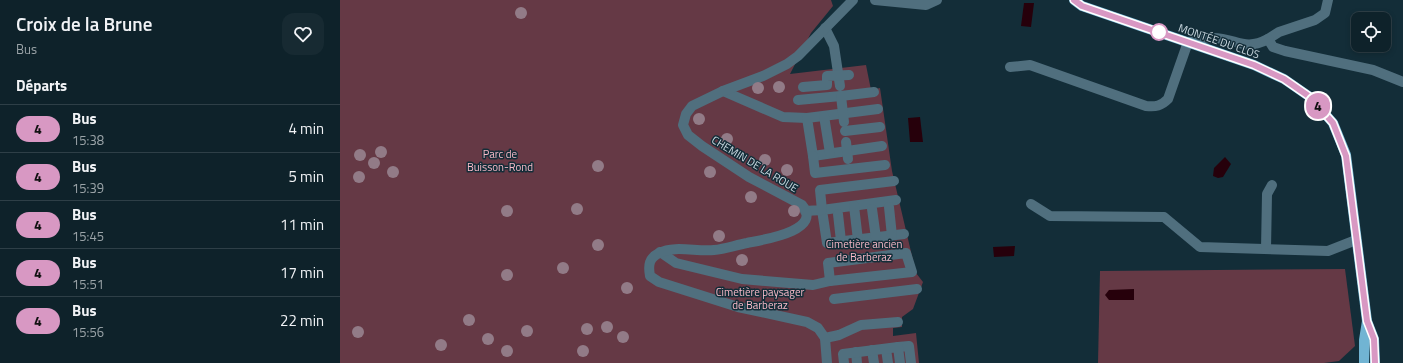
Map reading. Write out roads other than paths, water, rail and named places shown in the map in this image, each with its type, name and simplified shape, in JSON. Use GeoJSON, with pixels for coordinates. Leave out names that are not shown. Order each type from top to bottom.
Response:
{"type":"FeatureCollection","features":[{"type":"Feature","properties":{"kind":"main road","name":"MONTÉE DU CLOS"},"geometry":{"type":"LineString","coordinates":[[1074,0],[1082,6],[1254,65],[1284,79],[1310,97],[1333,123],[1346,156],[1367,321],[1374,339],[1374,363]]}},
{"type":"Feature","properties":{"kind":"main road","name":"MONTÉE DU CLOS"},"geometry":{"type":"LineString","coordinates":[[1364,363],[1364,340],[1367,321]]}},
{"type":"Feature","properties":{"kind":"street","name":"CHEMIN DE LA ROUE"},"geometry":{"type":"LineString","coordinates":[[805,211],[802,205],[749,177],[688,135],[683,125],[686,114],[692,106],[723,91],[763,76],[787,64],[853,0]]}},
{"type":"Feature","properties":{"kind":"street"},"geometry":{"type":"LineString","coordinates":[[875,0],[926,5],[937,0]]}},
{"type":"Feature","properties":{"kind":"street"},"geometry":{"type":"LineString","coordinates":[[1010,67],[1030,65],[1146,106],[1156,107],[1163,104],[1168,99],[1188,42],[1214,38],[1242,44],[1258,45],[1279,32],[1315,20],[1325,14],[1328,0]]}},
{"type":"Feature","properties":{"kind":"street"},"geometry":{"type":"LineString","coordinates":[[825,28],[834,46],[844,122]]}},
{"type":"Feature","properties":{"kind":"street"},"geometry":{"type":"LineString","coordinates":[[1268,39],[1273,47],[1285,51],[1373,70],[1403,82]]}},
{"type":"Feature","properties":{"kind":"street"},"geometry":{"type":"LineString","coordinates":[[803,87],[827,85],[827,76],[849,74]]}},
{"type":"Feature","properties":{"kind":"street"},"geometry":{"type":"LineString","coordinates":[[723,91],[783,116],[806,118],[824,116],[844,122],[880,127]]}},
{"type":"Feature","properties":{"kind":"street"},"geometry":{"type":"LineString","coordinates":[[798,100],[840,91],[874,92]]}},
{"type":"Feature","properties":{"kind":"street"},"geometry":{"type":"LineString","coordinates":[[844,122],[878,109]]}},
{"type":"Feature","properties":{"kind":"street"},"geometry":{"type":"LineString","coordinates":[[824,116],[830,153],[849,168],[894,181]]}},
{"type":"Feature","properties":{"kind":"street"},"geometry":{"type":"LineString","coordinates":[[806,118],[815,172],[886,164]]}},
{"type":"Feature","properties":{"kind":"street"},"geometry":{"type":"LineString","coordinates":[[882,146],[820,190],[827,243],[904,234]]}},
{"type":"Feature","properties":{"kind":"street"},"geometry":{"type":"LineString","coordinates":[[813,156],[830,153]]}},
{"type":"Feature","properties":{"kind":"street"},"geometry":{"type":"LineString","coordinates":[[1266,249],[1267,194],[1272,185]]}},
{"type":"Feature","properties":{"kind":"street"},"geometry":{"type":"LineString","coordinates":[[828,363],[824,338],[818,328],[807,322],[738,307],[659,282],[650,276],[648,266],[652,258],[660,252],[670,250],[714,250],[786,234],[799,227],[806,218],[805,211],[854,206],[893,204],[892,236]]}},
{"type":"Feature","properties":{"kind":"street"},"geometry":{"type":"LineString","coordinates":[[1031,204],[1050,216],[1164,218],[1200,247],[1328,251],[1356,240]]}},
{"type":"Feature","properties":{"kind":"street"},"geometry":{"type":"LineString","coordinates":[[854,206],[858,240]]}},
{"type":"Feature","properties":{"kind":"street"},"geometry":{"type":"LineString","coordinates":[[872,209],[876,238]]}},
{"type":"Feature","properties":{"kind":"street"},"geometry":{"type":"LineString","coordinates":[[838,214],[841,241]]}},
{"type":"Feature","properties":{"kind":"street"},"geometry":{"type":"LineString","coordinates":[[660,252],[676,263],[742,279],[813,285],[828,281],[912,272],[906,253],[828,263],[828,281]]}},
{"type":"Feature","properties":{"kind":"street"},"geometry":{"type":"LineString","coordinates":[[834,299],[917,289]]}},
{"type":"Feature","properties":{"kind":"street"},"geometry":{"type":"LineString","coordinates":[[824,338],[839,335],[861,325],[898,322]]}},
{"type":"Feature","properties":{"kind":"street"},"geometry":{"type":"LineString","coordinates":[[844,363],[843,354],[909,346],[911,363]]}},
{"type":"Feature","properties":{"kind":"street"},"geometry":{"type":"LineString","coordinates":[[898,348],[900,363]]}},
{"type":"Feature","properties":{"kind":"street"},"geometry":{"type":"LineString","coordinates":[[886,349],[888,363]]}},
{"type":"Feature","properties":{"kind":"street"},"geometry":{"type":"LineString","coordinates":[[872,350],[874,363]]}},
{"type":"Feature","properties":{"kind":"street"},"geometry":{"type":"LineString","coordinates":[[856,352],[857,363]]}},
{"type":"Feature","properties":{"kind":"park label","name":"Parc de Buisson-Rond"},"geometry":{"type":"Point","coordinates":[500,160]}},
{"type":"Feature","properties":{"kind":"park label","name":"Cimetière ancien de Barberaz"},"geometry":{"type":"Point","coordinates":[864,250]}},
{"type":"Feature","properties":{"kind":"park label","name":"Cimetière paysager de Barberaz"},"geometry":{"type":"Point","coordinates":[760,298]}}]}
